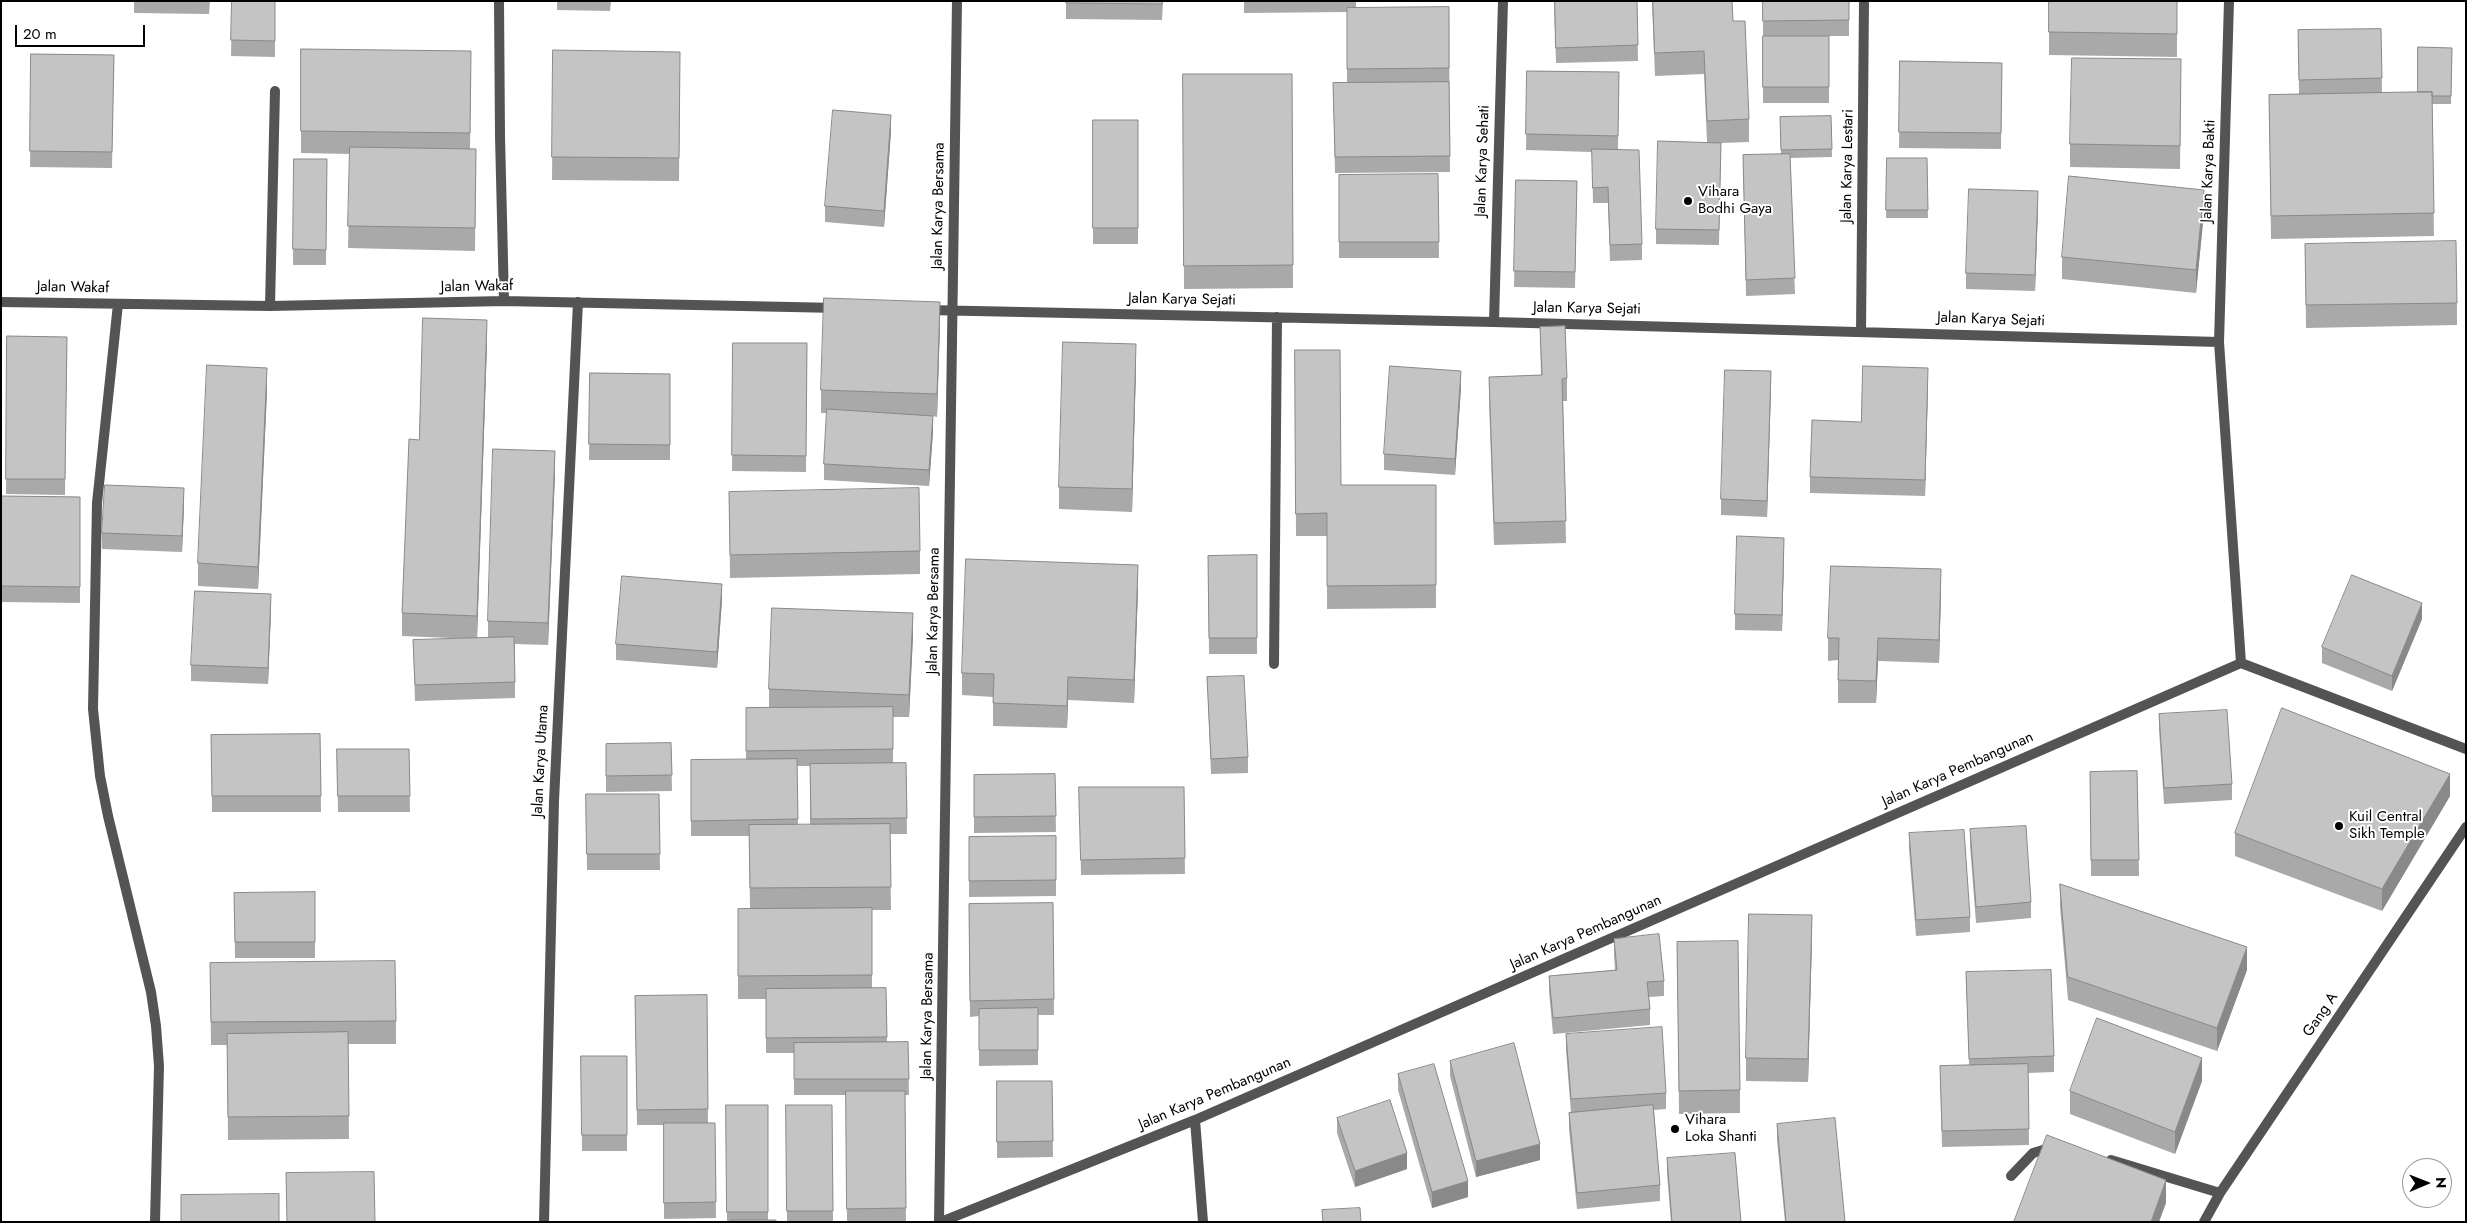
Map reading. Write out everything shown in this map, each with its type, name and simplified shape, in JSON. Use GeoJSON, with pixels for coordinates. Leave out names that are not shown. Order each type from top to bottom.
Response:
{"type":"FeatureCollection","features":[{"type":"Feature","properties":{"kind":"street"},"geometry":{"type":"LineString","coordinates":[[499,1],[504,301]]}},
{"type":"Feature","properties":{"kind":"street","name":"Jalan Karya Bersama"},"geometry":{"type":"LineString","coordinates":[[940,1222],[957,1]]}},
{"type":"Feature","properties":{"kind":"street","name":"Jalan Karya Sehati"},"geometry":{"type":"LineString","coordinates":[[1494,322],[1502,1]]}},
{"type":"Feature","properties":{"kind":"street","name":"Jalan Karya Lestari"},"geometry":{"type":"LineString","coordinates":[[1861,332],[1864,1]]}},
{"type":"Feature","properties":{"kind":"street","name":"Jalan Karya Bakti"},"geometry":{"type":"LineString","coordinates":[[2230,1],[2219,342],[2241,663]]}},
{"type":"Feature","properties":{"kind":"street"},"geometry":{"type":"LineString","coordinates":[[270,306],[275,91]]}},
{"type":"Feature","properties":{"kind":"street","name":"Jalan Wakaf"},"geometry":{"type":"LineString","coordinates":[[1,302],[270,306],[504,301],[845,308]]}},
{"type":"Feature","properties":{"kind":"street","name":"Jalan Karya Utama"},"geometry":{"type":"LineString","coordinates":[[544,1222],[554,801],[578,302]]}},
{"type":"Feature","properties":{"kind":"street"},"geometry":{"type":"LineString","coordinates":[[118,304],[97,503],[93,709],[103,792],[151,992],[156,1026],[159,1066],[155,1222]]}},
{"type":"Feature","properties":{"kind":"street"},"geometry":{"type":"LineString","coordinates":[[914,310],[953,310]]}},
{"type":"Feature","properties":{"kind":"street","name":"Jalan Karya Sejati"},"geometry":{"type":"LineString","coordinates":[[953,310],[1494,322],[2219,342]]}},
{"type":"Feature","properties":{"kind":"street"},"geometry":{"type":"LineString","coordinates":[[1274,664],[1277,317]]}},
{"type":"Feature","properties":{"kind":"street"},"geometry":{"type":"LineString","coordinates":[[2241,663],[2466,749]]}},
{"type":"Feature","properties":{"kind":"street","name":"Jalan Karya Pembangunan"},"geometry":{"type":"LineString","coordinates":[[940,1222],[1195,1120],[2241,663]]}},
{"type":"Feature","properties":{"kind":"street","name":"Gang A"},"geometry":{"type":"LineString","coordinates":[[2204,1222],[2220,1194],[2466,827]]}},
{"type":"Feature","properties":{"kind":"street"},"geometry":{"type":"LineString","coordinates":[[1195,1120],[1203,1222]]}},
{"type":"Feature","properties":{"kind":"street"},"geometry":{"type":"LineString","coordinates":[[2011,1176],[2033,1153],[2051,1147],[2061,1147]]}},
{"type":"Feature","properties":{"kind":"street"},"geometry":{"type":"LineString","coordinates":[[2099,1156],[2220,1194]]}},
{"type":"Feature","properties":{"kind":"building"},"geometry":{"type":"Polygon","coordinates":[[[232,1],[275,1],[275,41],[231,40],[232,1]]]}},
{"type":"Feature","properties":{"kind":"building"},"geometry":{"type":"Polygon","coordinates":[[[1066,1],[1162,1],[1162,4],[1066,3],[1066,1]]]}},
{"type":"Feature","properties":{"kind":"building"},"geometry":{"type":"Polygon","coordinates":[[[1555,1],[1637,1],[1638,45],[1556,48],[1555,1]]]}},
{"type":"Feature","properties":{"kind":"building"},"geometry":{"type":"Polygon","coordinates":[[[1653,1],[1732,1],[1733,21],[1745,21],[1749,119],[1707,121],[1704,51],[1655,53],[1653,1]]]}},
{"type":"Feature","properties":{"kind":"building"},"geometry":{"type":"Polygon","coordinates":[[[1763,1],[1849,1],[1849,20],[1763,21],[1763,1]]]}},
{"type":"Feature","properties":{"kind":"building"},"geometry":{"type":"Polygon","coordinates":[[[2049,1],[2177,1],[2177,34],[2049,32],[2049,1]]]}},
{"type":"Feature","properties":{"kind":"building"},"geometry":{"type":"Polygon","coordinates":[[[1449,7],[1449,68],[1347,69],[1347,8],[1449,7]]]}},
{"type":"Feature","properties":{"kind":"building"},"geometry":{"type":"Polygon","coordinates":[[[2381,29],[2382,78],[2299,80],[2298,30],[2381,29]]]}},
{"type":"Feature","properties":{"kind":"building"},"geometry":{"type":"Polygon","coordinates":[[[1763,36],[1829,36],[1829,87],[1763,87],[1763,36]]]}},
{"type":"Feature","properties":{"kind":"building"},"geometry":{"type":"Polygon","coordinates":[[[2418,47],[2452,48],[2451,96],[2432,96],[2432,92],[2418,92],[2418,47]]]}},
{"type":"Feature","properties":{"kind":"building"},"geometry":{"type":"Polygon","coordinates":[[[301,49],[471,51],[470,133],[301,131],[301,49]]]}},
{"type":"Feature","properties":{"kind":"building"},"geometry":{"type":"Polygon","coordinates":[[[553,50],[680,52],[679,158],[552,157],[553,50]]]}},
{"type":"Feature","properties":{"kind":"building"},"geometry":{"type":"Polygon","coordinates":[[[31,54],[114,55],[112,152],[30,151],[31,54]]]}},
{"type":"Feature","properties":{"kind":"building"},"geometry":{"type":"Polygon","coordinates":[[[2072,58],[2181,59],[2180,146],[2070,144],[2072,58]]]}},
{"type":"Feature","properties":{"kind":"building"},"geometry":{"type":"Polygon","coordinates":[[[1900,61],[2002,63],[2001,133],[1899,132],[1900,61]]]}},
{"type":"Feature","properties":{"kind":"building"},"geometry":{"type":"Polygon","coordinates":[[[1527,71],[1619,72],[1618,136],[1526,134],[1527,71]]]}},
{"type":"Feature","properties":{"kind":"building"},"geometry":{"type":"Polygon","coordinates":[[[1183,74],[1292,74],[1293,265],[1184,266],[1183,74]]]}},
{"type":"Feature","properties":{"kind":"building"},"geometry":{"type":"Polygon","coordinates":[[[1449,82],[1450,156],[1335,157],[1333,83],[1449,82]]]}},
{"type":"Feature","properties":{"kind":"building"},"geometry":{"type":"Polygon","coordinates":[[[2432,92],[2434,213],[2271,216],[2269,95],[2432,92]]]}},
{"type":"Feature","properties":{"kind":"building"},"geometry":{"type":"Polygon","coordinates":[[[833,110],[891,115],[884,211],[825,206],[833,110]]]}},
{"type":"Feature","properties":{"kind":"building"},"geometry":{"type":"Polygon","coordinates":[[[1831,116],[1832,149],[1781,150],[1780,117],[1831,116]]]}},
{"type":"Feature","properties":{"kind":"building"},"geometry":{"type":"Polygon","coordinates":[[[1093,120],[1138,120],[1138,228],[1093,228],[1093,120]]]}},
{"type":"Feature","properties":{"kind":"building","name":"Vihara Bodhi Gaya"},"geometry":{"type":"Polygon","coordinates":[[[1658,141],[1721,143],[1719,230],[1656,229],[1658,141]]]}},
{"type":"Feature","properties":{"kind":"building"},"geometry":{"type":"Polygon","coordinates":[[[350,147],[476,149],[475,228],[348,226],[350,147]]]}},
{"type":"Feature","properties":{"kind":"building"},"geometry":{"type":"Polygon","coordinates":[[[1592,149],[1639,150],[1642,244],[1610,245],[1608,187],[1593,188],[1592,149]]]}},
{"type":"Feature","properties":{"kind":"building"},"geometry":{"type":"Polygon","coordinates":[[[1790,154],[1795,278],[1746,280],[1743,155],[1790,154]]]}},
{"type":"Feature","properties":{"kind":"building"},"geometry":{"type":"Polygon","coordinates":[[[1887,158],[1927,158],[1928,210],[1886,210],[1887,158]]]}},
{"type":"Feature","properties":{"kind":"building"},"geometry":{"type":"Polygon","coordinates":[[[294,159],[327,159],[326,250],[293,249],[294,159]]]}},
{"type":"Feature","properties":{"kind":"building"},"geometry":{"type":"Polygon","coordinates":[[[1438,174],[1439,242],[1339,242],[1339,175],[1438,174]]]}},
{"type":"Feature","properties":{"kind":"building"},"geometry":{"type":"Polygon","coordinates":[[[2069,176],[2204,190],[2196,270],[2062,257],[2069,176]]]}},
{"type":"Feature","properties":{"kind":"building"},"geometry":{"type":"Polygon","coordinates":[[[1516,180],[1577,181],[1575,272],[1514,271],[1516,180]]]}},
{"type":"Feature","properties":{"kind":"building"},"geometry":{"type":"Polygon","coordinates":[[[1969,189],[2038,191],[2035,275],[1966,273],[1969,189]]]}},
{"type":"Feature","properties":{"kind":"building"},"geometry":{"type":"Polygon","coordinates":[[[2456,241],[2457,303],[2306,305],[2305,244],[2456,241]]]}},
{"type":"Feature","properties":{"kind":"building"},"geometry":{"type":"Polygon","coordinates":[[[824,298],[940,302],[937,394],[821,390],[824,298]]]}},
{"type":"Feature","properties":{"kind":"building"},"geometry":{"type":"Polygon","coordinates":[[[423,318],[487,320],[477,616],[402,613],[409,439],[419,440],[423,318]]]}},
{"type":"Feature","properties":{"kind":"building"},"geometry":{"type":"Polygon","coordinates":[[[1565,326],[1567,378],[1562,379],[1566,521],[1494,523],[1489,377],[1542,375],[1540,327],[1565,326]]]}},
{"type":"Feature","properties":{"kind":"building"},"geometry":{"type":"Polygon","coordinates":[[[7,336],[67,337],[65,479],[6,479],[7,336]]]}},
{"type":"Feature","properties":{"kind":"building"},"geometry":{"type":"Polygon","coordinates":[[[1063,342],[1136,344],[1132,489],[1059,487],[1063,342]]]}},
{"type":"Feature","properties":{"kind":"building"},"geometry":{"type":"Polygon","coordinates":[[[733,343],[807,343],[806,456],[732,455],[733,343]]]}},
{"type":"Feature","properties":{"kind":"building"},"geometry":{"type":"Polygon","coordinates":[[[1295,350],[1340,350],[1341,485],[1436,485],[1436,585],[1327,586],[1327,513],[1296,514],[1295,350]]]}},
{"type":"Feature","properties":{"kind":"building"},"geometry":{"type":"Polygon","coordinates":[[[207,365],[267,368],[258,567],[198,563],[207,365]]]}},
{"type":"Feature","properties":{"kind":"building"},"geometry":{"type":"Polygon","coordinates":[[[1390,366],[1461,371],[1455,459],[1384,454],[1390,366]]]}},
{"type":"Feature","properties":{"kind":"building"},"geometry":{"type":"Polygon","coordinates":[[[1863,366],[1928,368],[1925,480],[1810,477],[1812,420],[1861,422],[1863,366]]]}},
{"type":"Feature","properties":{"kind":"building"},"geometry":{"type":"Polygon","coordinates":[[[1725,370],[1771,371],[1767,501],[1721,499],[1725,370]]]}},
{"type":"Feature","properties":{"kind":"building"},"geometry":{"type":"Polygon","coordinates":[[[590,373],[670,374],[670,445],[589,444],[590,373]]]}},
{"type":"Feature","properties":{"kind":"building"},"geometry":{"type":"Polygon","coordinates":[[[827,409],[933,416],[929,470],[824,464],[827,409]]]}},
{"type":"Feature","properties":{"kind":"building"},"geometry":{"type":"Polygon","coordinates":[[[493,449],[555,451],[548,623],[488,621],[493,449]]]}},
{"type":"Feature","properties":{"kind":"building"},"geometry":{"type":"Polygon","coordinates":[[[105,485],[184,488],[182,536],[102,533],[105,485]]]}},
{"type":"Feature","properties":{"kind":"building"},"geometry":{"type":"Polygon","coordinates":[[[919,488],[920,551],[730,555],[729,492],[919,488]]]}},
{"type":"Feature","properties":{"kind":"building"},"geometry":{"type":"Polygon","coordinates":[[[2,496],[80,497],[80,587],[1,586],[2,496]]]}},
{"type":"Feature","properties":{"kind":"building"},"geometry":{"type":"Polygon","coordinates":[[[1737,536],[1784,538],[1782,615],[1735,614],[1737,536]]]}},
{"type":"Feature","properties":{"kind":"building"},"geometry":{"type":"Polygon","coordinates":[[[1257,555],[1257,638],[1209,638],[1208,556],[1257,555]]]}},
{"type":"Feature","properties":{"kind":"building"},"geometry":{"type":"Polygon","coordinates":[[[966,559],[1138,565],[1134,680],[1068,677],[1067,706],[993,703],[994,674],[962,673],[966,559]]]}},
{"type":"Feature","properties":{"kind":"building"},"geometry":{"type":"Polygon","coordinates":[[[1831,566],[1941,569],[1939,640],[1878,638],[1876,681],[1838,680],[1839,638],[1828,638],[1831,566]]]}},
{"type":"Feature","properties":{"kind":"building"},"geometry":{"type":"Polygon","coordinates":[[[2352,575],[2422,603],[2392,676],[2322,647],[2352,575]]]}},
{"type":"Feature","properties":{"kind":"building"},"geometry":{"type":"Polygon","coordinates":[[[622,576],[722,584],[717,652],[616,644],[622,576]]]}},
{"type":"Feature","properties":{"kind":"building"},"geometry":{"type":"Polygon","coordinates":[[[195,591],[271,594],[268,668],[191,665],[195,591]]]}},
{"type":"Feature","properties":{"kind":"building"},"geometry":{"type":"Polygon","coordinates":[[[772,608],[913,613],[909,695],[769,689],[772,608]]]}},
{"type":"Feature","properties":{"kind":"building"},"geometry":{"type":"Polygon","coordinates":[[[514,637],[515,682],[415,685],[413,640],[514,637]]]}},
{"type":"Feature","properties":{"kind":"building"},"geometry":{"type":"Polygon","coordinates":[[[1244,676],[1248,757],[1211,759],[1207,677],[1244,676]]]}},
{"type":"Feature","properties":{"kind":"building"},"geometry":{"type":"Polygon","coordinates":[[[893,707],[893,749],[746,751],[746,708],[893,707]]]}},
{"type":"Feature","properties":{"kind":"building","name":"Kuil Central Sikh Temple"},"geometry":{"type":"Polygon","coordinates":[[[2282,708],[2450,774],[2382,889],[2235,833],[2282,708]]]}},
{"type":"Feature","properties":{"kind":"building"},"geometry":{"type":"Polygon","coordinates":[[[2227,710],[2232,784],[2164,788],[2159,714],[2227,710]]]}},
{"type":"Feature","properties":{"kind":"building"},"geometry":{"type":"Polygon","coordinates":[[[320,734],[321,796],[212,796],[211,735],[320,734]]]}},
{"type":"Feature","properties":{"kind":"building"},"geometry":{"type":"Polygon","coordinates":[[[671,743],[672,775],[606,776],[606,744],[671,743]]]}},
{"type":"Feature","properties":{"kind":"building"},"geometry":{"type":"Polygon","coordinates":[[[337,749],[409,749],[410,796],[338,796],[337,749]]]}},
{"type":"Feature","properties":{"kind":"building"},"geometry":{"type":"Polygon","coordinates":[[[797,759],[798,819],[691,821],[691,760],[797,759]]]}},
{"type":"Feature","properties":{"kind":"building"},"geometry":{"type":"Polygon","coordinates":[[[906,763],[907,818],[811,819],[810,764],[906,763]]]}},
{"type":"Feature","properties":{"kind":"building"},"geometry":{"type":"Polygon","coordinates":[[[2137,771],[2139,860],[2091,860],[2090,772],[2137,771]]]}},
{"type":"Feature","properties":{"kind":"building"},"geometry":{"type":"Polygon","coordinates":[[[1055,774],[1056,816],[974,817],[974,775],[1055,774]]]}},
{"type":"Feature","properties":{"kind":"building"},"geometry":{"type":"Polygon","coordinates":[[[1079,787],[1184,787],[1185,858],[1081,860],[1079,787]]]}},
{"type":"Feature","properties":{"kind":"building"},"geometry":{"type":"Polygon","coordinates":[[[586,794],[659,794],[660,854],[587,854],[586,794]]]}},
{"type":"Feature","properties":{"kind":"building"},"geometry":{"type":"Polygon","coordinates":[[[890,824],[891,887],[750,888],[749,825],[890,824]]]}},
{"type":"Feature","properties":{"kind":"building"},"geometry":{"type":"Polygon","coordinates":[[[2026,826],[2031,902],[1976,907],[1970,829],[2026,826]]]}},
{"type":"Feature","properties":{"kind":"building"},"geometry":{"type":"Polygon","coordinates":[[[1964,830],[1970,917],[1916,920],[1909,833],[1964,830]]]}},
{"type":"Feature","properties":{"kind":"building"},"geometry":{"type":"Polygon","coordinates":[[[1056,836],[1056,880],[969,881],[969,837],[1056,836]]]}},
{"type":"Feature","properties":{"kind":"building"},"geometry":{"type":"Polygon","coordinates":[[[2060,884],[2247,947],[2217,1028],[2068,977],[2060,884]]]}},
{"type":"Feature","properties":{"kind":"building"},"geometry":{"type":"Polygon","coordinates":[[[315,892],[315,942],[235,942],[234,893],[315,892]]]}},
{"type":"Feature","properties":{"kind":"building"},"geometry":{"type":"Polygon","coordinates":[[[1053,903],[1054,999],[970,1001],[969,904],[1053,903]]]}},
{"type":"Feature","properties":{"kind":"building"},"geometry":{"type":"Polygon","coordinates":[[[872,908],[872,975],[738,976],[738,909],[872,908]]]}},
{"type":"Feature","properties":{"kind":"building"},"geometry":{"type":"Polygon","coordinates":[[[1749,914],[1812,915],[1808,1059],[1746,1058],[1749,914]]]}},
{"type":"Feature","properties":{"kind":"building"},"geometry":{"type":"Polygon","coordinates":[[[1659,934],[1664,981],[1647,982],[1650,1009],[1553,1018],[1549,976],[1617,970],[1614,939],[1659,934]]]}},
{"type":"Feature","properties":{"kind":"building"},"geometry":{"type":"Polygon","coordinates":[[[1738,941],[1740,1090],[1679,1091],[1677,942],[1738,941]]]}},
{"type":"Feature","properties":{"kind":"building"},"geometry":{"type":"Polygon","coordinates":[[[395,961],[396,1021],[211,1022],[210,963],[395,961]]]}},
{"type":"Feature","properties":{"kind":"building"},"geometry":{"type":"Polygon","coordinates":[[[2051,970],[2054,1056],[1969,1059],[1966,972],[2051,970]]]}},
{"type":"Feature","properties":{"kind":"building"},"geometry":{"type":"Polygon","coordinates":[[[886,988],[887,1037],[766,1038],[766,989],[886,988]]]}},
{"type":"Feature","properties":{"kind":"building"},"geometry":{"type":"Polygon","coordinates":[[[707,995],[708,1109],[637,1110],[635,996],[707,995]]]}},
{"type":"Feature","properties":{"kind":"building"},"geometry":{"type":"Polygon","coordinates":[[[1038,1008],[1038,1050],[979,1050],[979,1009],[1038,1008]]]}},
{"type":"Feature","properties":{"kind":"building"},"geometry":{"type":"Polygon","coordinates":[[[2097,1018],[2202,1058],[2175,1132],[2070,1091],[2097,1018]]]}},
{"type":"Feature","properties":{"kind":"building"},"geometry":{"type":"Polygon","coordinates":[[[1662,1027],[1666,1093],[1571,1099],[1566,1034],[1662,1027]]]}},
{"type":"Feature","properties":{"kind":"building"},"geometry":{"type":"Polygon","coordinates":[[[348,1032],[349,1116],[228,1117],[227,1034],[348,1032]]]}},
{"type":"Feature","properties":{"kind":"building"},"geometry":{"type":"Polygon","coordinates":[[[908,1042],[909,1079],[794,1079],[794,1043],[908,1042]]]}},
{"type":"Feature","properties":{"kind":"building"},"geometry":{"type":"Polygon","coordinates":[[[1514,1043],[1540,1144],[1476,1161],[1450,1061],[1514,1043]]]}},
{"type":"Feature","properties":{"kind":"building"},"geometry":{"type":"Polygon","coordinates":[[[581,1056],[627,1056],[627,1135],[582,1135],[581,1056]]]}},
{"type":"Feature","properties":{"kind":"building"},"geometry":{"type":"Polygon","coordinates":[[[1434,1064],[1468,1181],[1432,1192],[1398,1074],[1434,1064]]]}},
{"type":"Feature","properties":{"kind":"building"},"geometry":{"type":"Polygon","coordinates":[[[2028,1064],[2029,1129],[1942,1131],[1940,1066],[2028,1064]]]}},
{"type":"Feature","properties":{"kind":"building"},"geometry":{"type":"Polygon","coordinates":[[[997,1081],[1052,1081],[1053,1141],[997,1142],[997,1081]]]}},
{"type":"Feature","properties":{"kind":"building"},"geometry":{"type":"Polygon","coordinates":[[[846,1091],[905,1091],[906,1208],[847,1209],[846,1091]]]}},
{"type":"Feature","properties":{"kind":"building"},"geometry":{"type":"Polygon","coordinates":[[[1390,1100],[1407,1153],[1355,1171],[1337,1118],[1390,1100]]]}},
{"type":"Feature","properties":{"kind":"building"},"geometry":{"type":"Polygon","coordinates":[[[726,1105],[768,1105],[768,1212],[727,1212],[726,1105]]]}},
{"type":"Feature","properties":{"kind":"building"},"geometry":{"type":"Polygon","coordinates":[[[786,1105],[832,1105],[833,1211],[787,1211],[786,1105]]]}},
{"type":"Feature","properties":{"kind":"building"},"geometry":{"type":"Polygon","coordinates":[[[1653,1105],[1660,1185],[1577,1193],[1569,1113],[1653,1105]]]}},
{"type":"Feature","properties":{"kind":"building"},"geometry":{"type":"Polygon","coordinates":[[[1835,1118],[1845,1222],[1786,1222],[1777,1124],[1835,1118]]]}},
{"type":"Feature","properties":{"kind":"building"},"geometry":{"type":"Polygon","coordinates":[[[664,1123],[715,1123],[716,1202],[664,1203],[664,1123]]]}},
{"type":"Feature","properties":{"kind":"building"},"geometry":{"type":"Polygon","coordinates":[[[2047,1135],[2166,1180],[2151,1222],[2014,1222],[2047,1135]]]}},
{"type":"Feature","properties":{"kind":"building"},"geometry":{"type":"Polygon","coordinates":[[[1735,1153],[1741,1222],[1672,1222],[1667,1158],[1735,1153]]]}},
{"type":"Feature","properties":{"kind":"building"},"geometry":{"type":"Polygon","coordinates":[[[374,1172],[375,1222],[287,1222],[286,1173],[374,1172]]]}},
{"type":"Feature","properties":{"kind":"building"},"geometry":{"type":"Polygon","coordinates":[[[279,1194],[279,1222],[181,1222],[181,1195],[279,1194]]]}},
{"type":"Feature","properties":{"kind":"building"},"geometry":{"type":"Polygon","coordinates":[[[1360,1208],[1361,1222],[1323,1222],[1322,1210],[1360,1208]]]}},
{"type":"Feature","properties":{"kind":"building"},"geometry":{"type":"Polygon","coordinates":[[[732,1220],[776,1220],[776,1222],[732,1222],[732,1220]]]}},
{"type":"Feature","properties":{"kind":"place","name":"Vihara Bodhi Gaya"},"geometry":{"type":"Point","coordinates":[1688,201]}},
{"type":"Feature","properties":{"kind":"place","name":"Kuil Central Sikh Temple"},"geometry":{"type":"Point","coordinates":[2339,826]}},
{"type":"Feature","properties":{"kind":"place","name":"Vihara Loka Shanti"},"geometry":{"type":"Point","coordinates":[1675,1129]}}]}
